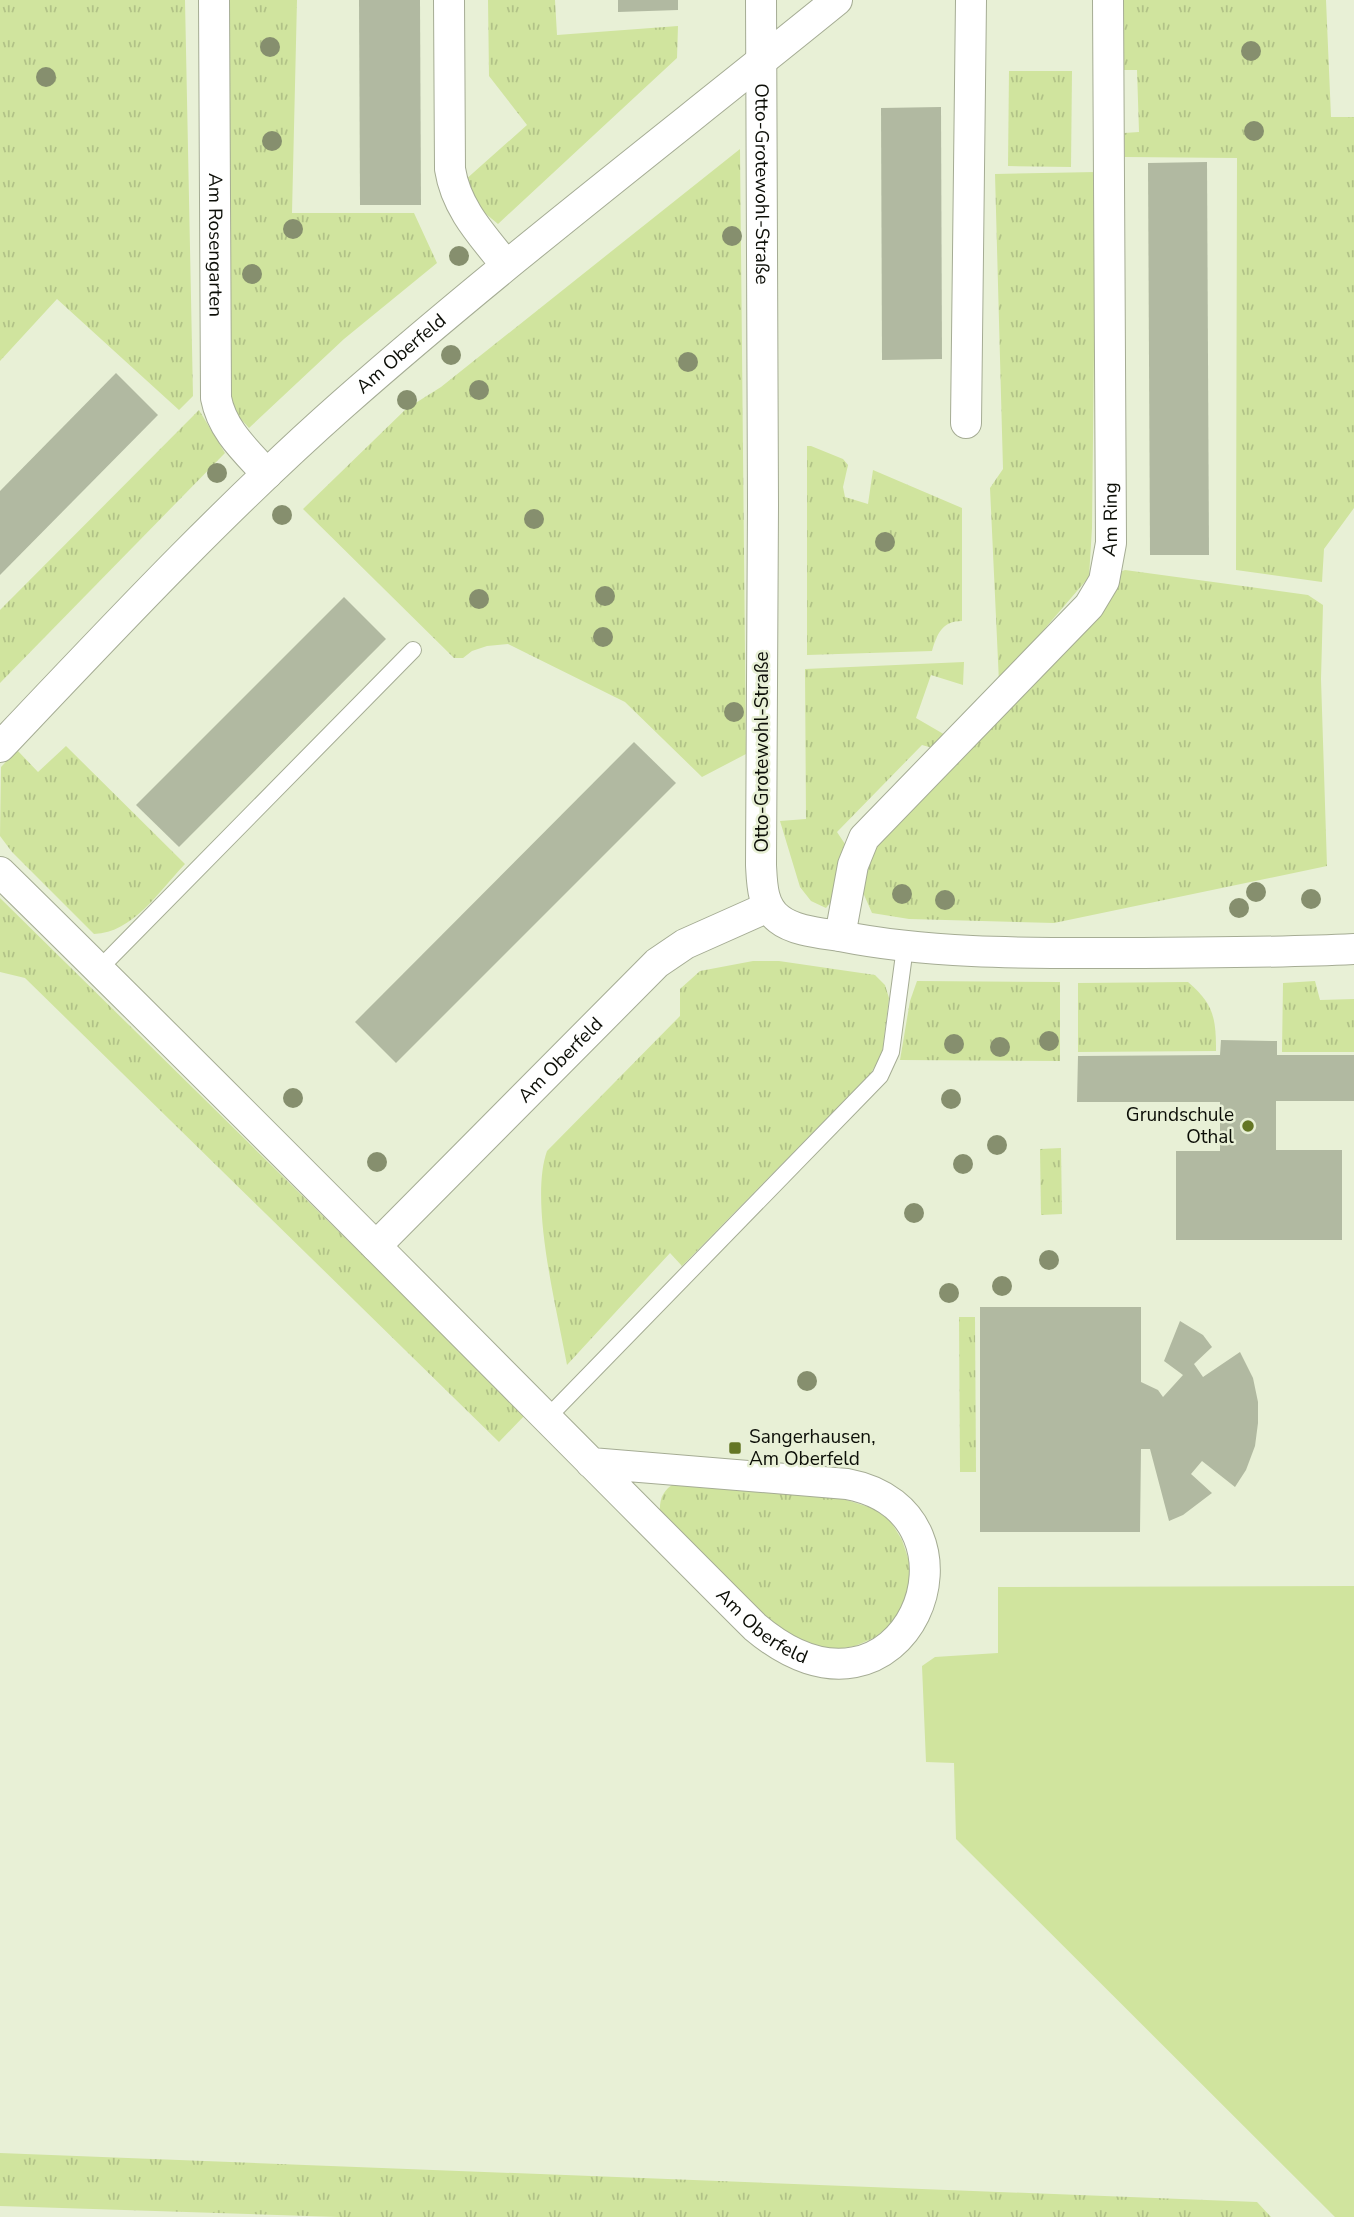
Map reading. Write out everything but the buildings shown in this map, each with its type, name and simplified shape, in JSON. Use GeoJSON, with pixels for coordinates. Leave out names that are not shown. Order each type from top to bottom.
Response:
{"type":"FeatureCollection","features":[{"type":"Feature","properties":{"kind":"street","name":"Am Rosengarten"},"geometry":{"type":"LineString","coordinates":[[214,0],[216,398],[222,418],[233,436],[267,474]]}},
{"type":"Feature","properties":{"kind":"street"},"geometry":{"type":"LineString","coordinates":[[449,0],[452,184],[466,214],[506,265]]}},
{"type":"Feature","properties":{"kind":"street","name":"Otto-Grotewohl-Straße"},"geometry":{"type":"LineString","coordinates":[[761,0],[761,865],[762,885],[768,907]]}},
{"type":"Feature","properties":{"kind":"street","name":"Am Oberfeld"},"geometry":{"type":"LineString","coordinates":[[0,747],[127,614],[267,474],[342,404],[506,265],[837,0]]}},
{"type":"Feature","properties":{"kind":"street"},"geometry":{"type":"LineString","coordinates":[[966,423],[971,0]]}},
{"type":"Feature","properties":{"kind":"street","name":"Am Ring"},"geometry":{"type":"LineString","coordinates":[[840,936],[853,865],[864,838],[1089,606],[1104,581],[1111,543],[1108,0]]}},
{"type":"Feature","properties":{"kind":"street","name":"Am Oberfeld"},"geometry":{"type":"LineString","coordinates":[[0,872],[99,969],[546,1419],[755,1627],[778,1646],[793,1654],[843,1664],[876,1655],[900,1637],[918,1609],[926,1580],[921,1546],[915,1530],[891,1502],[869,1489],[847,1484],[591,1463]]}},
{"type":"Feature","properties":{"kind":"street","name":"Am Oberfeld"},"geometry":{"type":"LineString","coordinates":[[376,1246],[657,963],[685,944],[768,907]]}},
{"type":"Feature","properties":{"kind":"street"},"geometry":{"type":"LineString","coordinates":[[768,907],[778,918],[792,925],[905,947],[1069,953],[1303,952],[1354,949]]}},
{"type":"Feature","properties":{"kind":"lane"},"geometry":{"type":"LineString","coordinates":[[99,969],[413,650]]}},
{"type":"Feature","properties":{"kind":"lane"},"geometry":{"type":"LineString","coordinates":[[546,1419],[880,1076],[891,1052],[905,947]]}},
{"type":"Feature","properties":{"kind":"green space"},"geometry":{"type":"Polygon","coordinates":[[[0,0],[185,0],[193,396],[179,410],[57,299],[0,361],[0,0]]]}},
{"type":"Feature","properties":{"kind":"green space"},"geometry":{"type":"Polygon","coordinates":[[[228,0],[297,0],[292,213],[414,213],[437,263],[344,339],[249,428],[232,409],[227,387],[228,0]]]}},
{"type":"Feature","properties":{"kind":"green space"},"geometry":{"type":"Polygon","coordinates":[[[488,0],[555,0],[557,35],[678,26],[677,58],[498,224],[480,209],[464,181],[527,125],[489,76],[488,0]]]}},
{"type":"Feature","properties":{"kind":"green space"},"geometry":{"type":"Polygon","coordinates":[[[1123,0],[1326,0],[1331,117],[1354,117],[1354,508],[1324,549],[1322,582],[1236,570],[1237,158],[1125,157],[1124,133],[1139,132],[1137,70],[1124,70],[1123,0]]]}},
{"type":"Feature","properties":{"kind":"green space"},"geometry":{"type":"Polygon","coordinates":[[[1009,71],[1072,71],[1071,167],[1008,166],[1009,71]]]}},
{"type":"Feature","properties":{"kind":"green space"},"geometry":{"type":"Polygon","coordinates":[[[740,149],[746,754],[702,777],[625,702],[508,644],[487,646],[472,651],[463,658],[454,658],[303,509],[406,409],[441,387],[740,149]]]}},
{"type":"Feature","properties":{"kind":"green space"},"geometry":{"type":"Polygon","coordinates":[[[1096,172],[1092,528],[1089,577],[999,682],[990,488],[1003,469],[995,174],[1096,172]]]}},
{"type":"Feature","properties":{"kind":"green space"},"geometry":{"type":"Polygon","coordinates":[[[199,410],[225,453],[0,683],[0,610],[199,410]]]}},
{"type":"Feature","properties":{"kind":"green space"},"geometry":{"type":"Polygon","coordinates":[[[807,446],[843,459],[848,465],[843,487],[845,497],[868,504],[873,470],[962,508],[962,621],[950,623],[941,630],[932,651],[807,655],[807,446]]]}},
{"type":"Feature","properties":{"kind":"green space"},"geometry":{"type":"Polygon","coordinates":[[[1125,570],[1308,595],[1323,605],[1321,679],[1327,866],[1054,923],[909,919],[872,913],[861,888],[871,849],[1117,573],[1125,570]]]}},
{"type":"Feature","properties":{"kind":"green space"},"geometry":{"type":"Polygon","coordinates":[[[964,662],[963,685],[931,675],[916,718],[947,736],[936,749],[922,745],[837,832],[845,844],[835,897],[826,908],[811,901],[800,887],[780,821],[806,819],[805,669],[964,662]]]}},
{"type":"Feature","properties":{"kind":"green space"},"geometry":{"type":"Polygon","coordinates":[[[66,746],[185,864],[145,908],[108,932],[94,934],[12,852],[0,836],[1,767],[17,750],[38,772],[66,746]]]}},
{"type":"Feature","properties":{"kind":"green space"},"geometry":{"type":"Polygon","coordinates":[[[0,898],[525,1415],[499,1442],[25,978],[0,972],[0,898]]]}},
{"type":"Feature","properties":{"kind":"green space"},"geometry":{"type":"Polygon","coordinates":[[[753,961],[779,961],[875,975],[885,985],[889,998],[882,1054],[871,1073],[682,1266],[670,1253],[567,1365],[546,1256],[543,1226],[542,1173],[547,1151],[680,1016],[680,989],[700,971],[753,961]]]}},
{"type":"Feature","properties":{"kind":"green space"},"geometry":{"type":"Polygon","coordinates":[[[917,981],[1060,982],[1060,1061],[900,1060],[910,1001],[917,981]]]}},
{"type":"Feature","properties":{"kind":"green space"},"geometry":{"type":"Polygon","coordinates":[[[1315,981],[1320,1000],[1354,999],[1354,1052],[1282,1052],[1283,983],[1315,981]]]}},
{"type":"Feature","properties":{"kind":"green space"},"geometry":{"type":"Polygon","coordinates":[[[1188,982],[1197,990],[1212,1013],[1216,1051],[1078,1052],[1078,983],[1188,982]]]}},
{"type":"Feature","properties":{"kind":"green space"},"geometry":{"type":"Polygon","coordinates":[[[1061,1148],[1062,1214],[1041,1215],[1040,1149],[1061,1148]]]}},
{"type":"Feature","properties":{"kind":"green space"},"geometry":{"type":"Polygon","coordinates":[[[959,1317],[975,1317],[976,1472],[960,1472],[959,1317]]]}},
{"type":"Feature","properties":{"kind":"green space"},"geometry":{"type":"Polygon","coordinates":[[[675,1483],[837,1497],[875,1509],[891,1522],[902,1540],[909,1561],[910,1588],[906,1604],[888,1627],[874,1638],[855,1646],[836,1649],[799,1641],[755,1609],[660,1513],[663,1495],[675,1483]]]}},
{"type":"Feature","properties":{"kind":"green space"},"geometry":{"type":"Polygon","coordinates":[[[1354,1586],[1354,2217],[1335,2217],[956,1839],[954,1763],[926,1762],[922,1666],[935,1657],[998,1653],[998,1587],[1354,1586]]]}},
{"type":"Feature","properties":{"kind":"green space"},"geometry":{"type":"Polygon","coordinates":[[[0,2153],[1257,2202],[1271,2217],[339,2217],[0,2206],[0,2153]]]}},
{"type":"Feature","properties":{"kind":"place","name":"Grundschule Othal"},"geometry":{"type":"Point","coordinates":[1248,1126]}},
{"type":"Feature","properties":{"kind":"place","name":"Sangerhausen, Am Oberfeld"},"geometry":{"type":"Point","coordinates":[735,1448]}}]}
